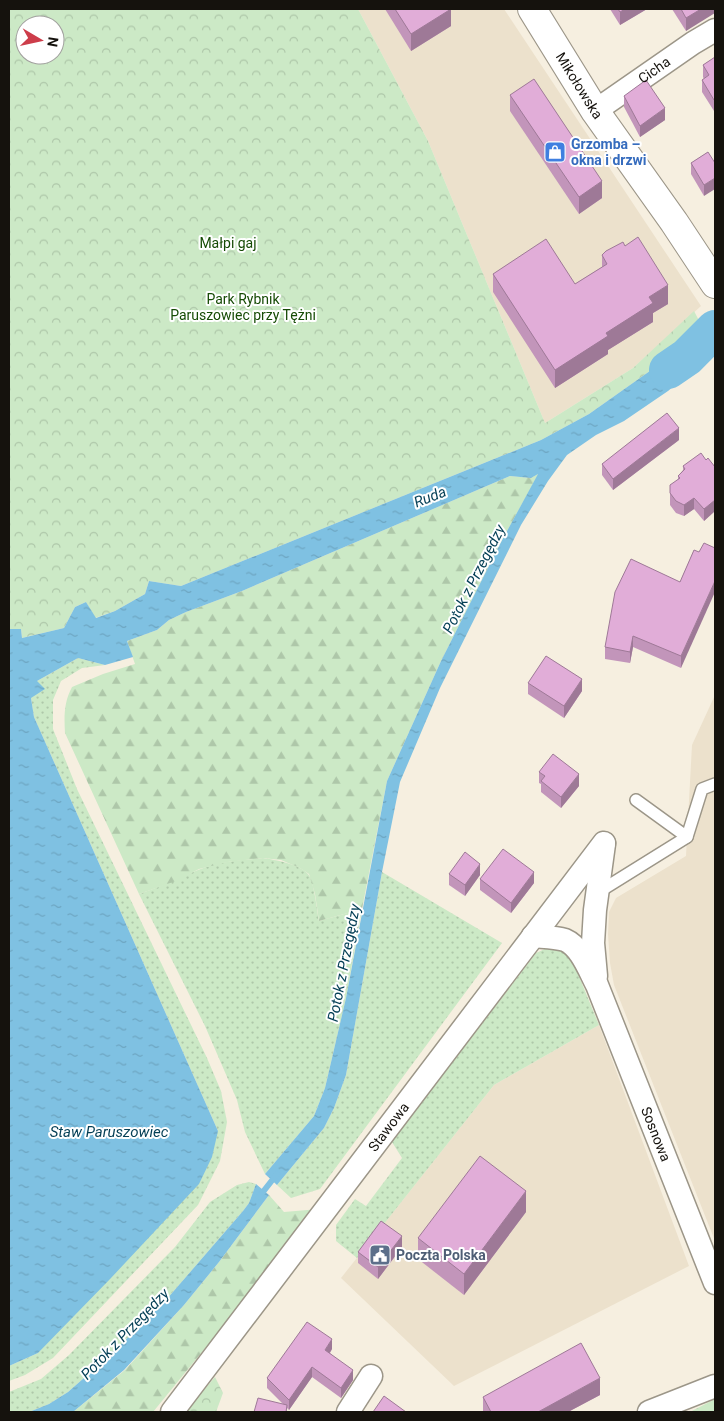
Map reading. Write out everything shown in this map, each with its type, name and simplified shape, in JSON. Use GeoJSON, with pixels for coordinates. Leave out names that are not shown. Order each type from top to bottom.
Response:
{"type":"FeatureCollection","features":[{"type":"Feature","properties":{"kind":"main road","name":"Mikołowska"},"geometry":{"type":"LineString","coordinates":[[532,9],[595,111],[674,222],[715,284]]}},
{"type":"Feature","properties":{"kind":"street","name":"Cicha"},"geometry":{"type":"LineString","coordinates":[[595,111],[715,30]]}},
{"type":"Feature","properties":{"kind":"street","name":"Stawowa"},"geometry":{"type":"LineString","coordinates":[[172,1412],[604,843],[597,892]]}},
{"type":"Feature","properties":{"kind":"street"},"geometry":{"type":"LineString","coordinates":[[533,936],[562,939],[585,947],[597,892]]}},
{"type":"Feature","properties":{"kind":"street","name":"Sosnowa"},"geometry":{"type":"LineString","coordinates":[[562,899],[585,947],[597,985],[715,1283]]}},
{"type":"Feature","properties":{"kind":"street"},"geometry":{"type":"LineString","coordinates":[[348,1412],[371,1376]]}},
{"type":"Feature","properties":{"kind":"street"},"geometry":{"type":"LineString","coordinates":[[649,1412],[715,1386]]}},
{"type":"Feature","properties":{"kind":"lane"},"geometry":{"type":"LineString","coordinates":[[597,892],[687,837],[702,789],[715,784]]}},
{"type":"Feature","properties":{"kind":"lane"},"geometry":{"type":"LineString","coordinates":[[636,800],[687,837]]}},
{"type":"Feature","properties":{"kind":"shaded area"},"geometry":{"type":"Polygon","coordinates":[[[358,9],[504,9],[701,306],[633,368],[545,423],[428,141],[358,9]]]}},
{"type":"Feature","properties":{"kind":"shaded area"},"geometry":{"type":"Polygon","coordinates":[[[715,695],[715,1241],[614,985],[608,934],[609,912],[616,898],[686,856],[692,745],[715,695]]]}},
{"type":"Feature","properties":{"kind":"shaded area"},"geometry":{"type":"Polygon","coordinates":[[[599,1025],[689,1266],[454,1386],[341,1278],[494,1085],[599,1025]]]}},
{"type":"Feature","properties":{"kind":"green space","name":"Park Rybnik Paruszowiec przy Tężni"},"geometry":{"type":"Polygon","coordinates":[[[9,9],[358,9],[428,141],[545,423],[633,368],[694,311],[705,332],[589,414],[541,440],[181,586],[149,581],[145,594],[115,611],[95,618],[86,602],[75,607],[64,628],[22,638],[21,629],[9,629],[9,9]]]}},
{"type":"Feature","properties":{"kind":"green space"},"geometry":{"type":"Polygon","coordinates":[[[539,473],[500,544],[441,661],[387,781],[362,909],[319,921],[315,894],[309,874],[281,860],[263,858],[228,862],[199,869],[176,881],[139,894],[65,733],[65,709],[72,687],[103,674],[135,664],[127,641],[157,630],[169,620],[186,612],[242,591],[510,476],[531,478],[539,473]]]}},
{"type":"Feature","properties":{"kind":"green space"},"geometry":{"type":"Polygon","coordinates":[[[78,658],[105,665],[82,668],[61,681],[53,700],[53,729],[77,789],[207,1058],[221,1091],[227,1122],[220,1161],[198,1205],[53,1358],[25,1375],[9,1381],[9,1366],[38,1353],[218,1131],[34,717],[31,698],[37,681],[78,658]]]}},
{"type":"Feature","properties":{"kind":"green space"},"geometry":{"type":"Polygon","coordinates":[[[263,858],[293,865],[308,874],[314,889],[319,921],[362,909],[346,998],[325,1088],[314,1116],[265,1174],[245,1132],[237,1100],[205,1026],[139,894],[214,865],[230,861],[263,858]]]}},
{"type":"Feature","properties":{"kind":"green space"},"geometry":{"type":"Polygon","coordinates":[[[382,872],[502,943],[320,1189],[291,1198],[277,1185],[324,1128],[334,1108],[346,1075],[382,872]]]}},
{"type":"Feature","properties":{"kind":"green space"},"geometry":{"type":"Polygon","coordinates":[[[547,948],[562,951],[571,957],[599,1025],[494,1085],[357,1258],[336,1241],[336,1225],[355,1199],[366,1206],[402,1158],[392,1142],[536,953],[547,948]]]}},
{"type":"Feature","properties":{"kind":"green space"},"geometry":{"type":"Polygon","coordinates":[[[249,1182],[256,1184],[249,1203],[243,1211],[166,1300],[109,1356],[68,1392],[49,1404],[29,1412],[9,1412],[9,1392],[41,1379],[69,1355],[175,1247],[210,1202],[237,1185],[249,1182]]]}},
{"type":"Feature","properties":{"kind":"green space"},"geometry":{"type":"Polygon","coordinates":[[[269,1195],[284,1212],[319,1209],[153,1412],[73,1412],[125,1370],[184,1305],[269,1195]]]}},
{"type":"Feature","properties":{"kind":"green space"},"geometry":{"type":"Polygon","coordinates":[[[215,1377],[223,1393],[216,1412],[185,1412],[215,1377]]]}},
{"type":"Feature","properties":{"kind":"green space"},"geometry":{"type":"Polygon","coordinates":[[[715,1399],[715,1412],[690,1412],[715,1399]]]}},
{"type":"Feature","properties":{"kind":"water","name":"Staw Paruszowiec"},"geometry":{"type":"Polygon","coordinates":[[[705,332],[715,352],[668,391],[624,421],[596,435],[567,455],[548,481],[521,525],[440,688],[400,782],[346,1075],[334,1108],[324,1128],[277,1185],[265,1174],[314,1116],[325,1088],[346,998],[387,781],[441,661],[500,544],[538,474],[531,478],[510,476],[242,591],[186,612],[169,620],[157,630],[127,641],[133,657],[105,665],[78,658],[37,681],[45,689],[31,698],[34,717],[218,1131],[212,1157],[199,1184],[38,1353],[9,1366],[9,629],[21,629],[22,638],[64,628],[75,607],[86,602],[96,618],[115,611],[145,594],[149,581],[181,586],[541,440],[589,414],[705,332]]]}},
{"type":"Feature","properties":{"kind":"water"},"geometry":{"type":"Polygon","coordinates":[[[256,1184],[269,1195],[184,1305],[124,1370],[73,1412],[29,1412],[49,1404],[68,1392],[109,1356],[166,1300],[243,1211],[249,1203],[256,1184]]]}},
{"type":"Feature","properties":{"kind":"building"},"geometry":{"type":"Polygon","coordinates":[[[395,9],[451,9],[411,34],[395,9]]]}},
{"type":"Feature","properties":{"kind":"building"},"geometry":{"type":"Polygon","coordinates":[[[681,9],[701,9],[686,18],[681,9]]]}},
{"type":"Feature","properties":{"kind":"building"},"geometry":{"type":"Polygon","coordinates":[[[715,57],[714,100],[702,80],[709,75],[703,65],[715,57]]]}},
{"type":"Feature","properties":{"kind":"building"},"geometry":{"type":"Polygon","coordinates":[[[534,79],[602,181],[579,197],[510,95],[534,79]]]}},
{"type":"Feature","properties":{"kind":"building"},"geometry":{"type":"Polygon","coordinates":[[[646,80],[665,108],[640,126],[624,96],[646,80]]]}},
{"type":"Feature","properties":{"kind":"building"},"geometry":{"type":"Polygon","coordinates":[[[708,152],[715,163],[715,178],[704,185],[691,163],[708,152]]]}},
{"type":"Feature","properties":{"kind":"building"},"geometry":{"type":"Polygon","coordinates":[[[638,237],[668,285],[649,297],[653,303],[606,333],[608,336],[555,370],[493,274],[546,239],[575,284],[607,264],[602,255],[606,251],[623,242],[625,246],[638,237]]]}},
{"type":"Feature","properties":{"kind":"building"},"geometry":{"type":"Polygon","coordinates":[[[667,413],[679,428],[613,479],[602,464],[667,413]]]}},
{"type":"Feature","properties":{"kind":"building"},"geometry":{"type":"Polygon","coordinates":[[[701,453],[715,467],[715,500],[704,509],[694,498],[684,505],[676,501],[670,493],[670,485],[680,478],[678,476],[685,469],[683,466],[701,453]]]}},
{"type":"Feature","properties":{"kind":"building"},"geometry":{"type":"Polygon","coordinates":[[[704,543],[715,548],[715,581],[681,656],[633,636],[630,652],[605,647],[615,592],[631,559],[680,582],[694,550],[699,552],[704,543]]]}},
{"type":"Feature","properties":{"kind":"building"},"geometry":{"type":"Polygon","coordinates":[[[546,656],[582,679],[564,706],[528,683],[546,656]]]}},
{"type":"Feature","properties":{"kind":"building"},"geometry":{"type":"Polygon","coordinates":[[[553,754],[579,774],[561,797],[541,781],[545,776],[539,772],[553,754]]]}},
{"type":"Feature","properties":{"kind":"building"},"geometry":{"type":"Polygon","coordinates":[[[503,849],[534,872],[511,903],[480,879],[503,849]]]}},
{"type":"Feature","properties":{"kind":"building"},"geometry":{"type":"Polygon","coordinates":[[[465,852],[480,864],[465,885],[449,874],[465,852]]]}},
{"type":"Feature","properties":{"kind":"building"},"geometry":{"type":"Polygon","coordinates":[[[480,1156],[526,1191],[464,1274],[418,1238],[480,1156]]]}},
{"type":"Feature","properties":{"kind":"building"},"geometry":{"type":"Polygon","coordinates":[[[381,1221],[402,1236],[378,1267],[358,1252],[381,1221]]]}},
{"type":"Feature","properties":{"kind":"building"},"geometry":{"type":"Polygon","coordinates":[[[307,1322],[332,1339],[325,1350],[353,1370],[341,1388],[312,1367],[289,1400],[267,1378],[307,1322]]]}},
{"type":"Feature","properties":{"kind":"building"},"geometry":{"type":"Polygon","coordinates":[[[581,1343],[600,1378],[538,1412],[491,1412],[483,1397],[581,1343]]]}},
{"type":"Feature","properties":{"kind":"building"},"geometry":{"type":"Polygon","coordinates":[[[384,1396],[406,1412],[373,1412],[384,1396]]]}},
{"type":"Feature","properties":{"kind":"building"},"geometry":{"type":"Polygon","coordinates":[[[258,1398],[287,1405],[286,1412],[254,1412],[258,1398]]]}},
{"type":"Feature","properties":{"kind":"waterway","name":"Ruda"},"geometry":{"type":"LineString","coordinates":[[668,370],[687,357],[715,329]]}},
{"type":"Feature","properties":{"kind":"waterway","name":"Potok z Przegędzy"},"geometry":{"type":"LineString","coordinates":[[259,1197],[277,1174]]}},
{"type":"Feature","properties":{"kind":"place","name":"Grzomba – okna i drzwi"},"geometry":{"type":"Point","coordinates":[555,152]}},
{"type":"Feature","properties":{"kind":"place","name":"Poczta Polska"},"geometry":{"type":"Point","coordinates":[380,1255]}},
{"type":"Feature","properties":{"kind":"park label","name":"Małpi gaj"},"geometry":{"type":"Point","coordinates":[228,243]}}]}
